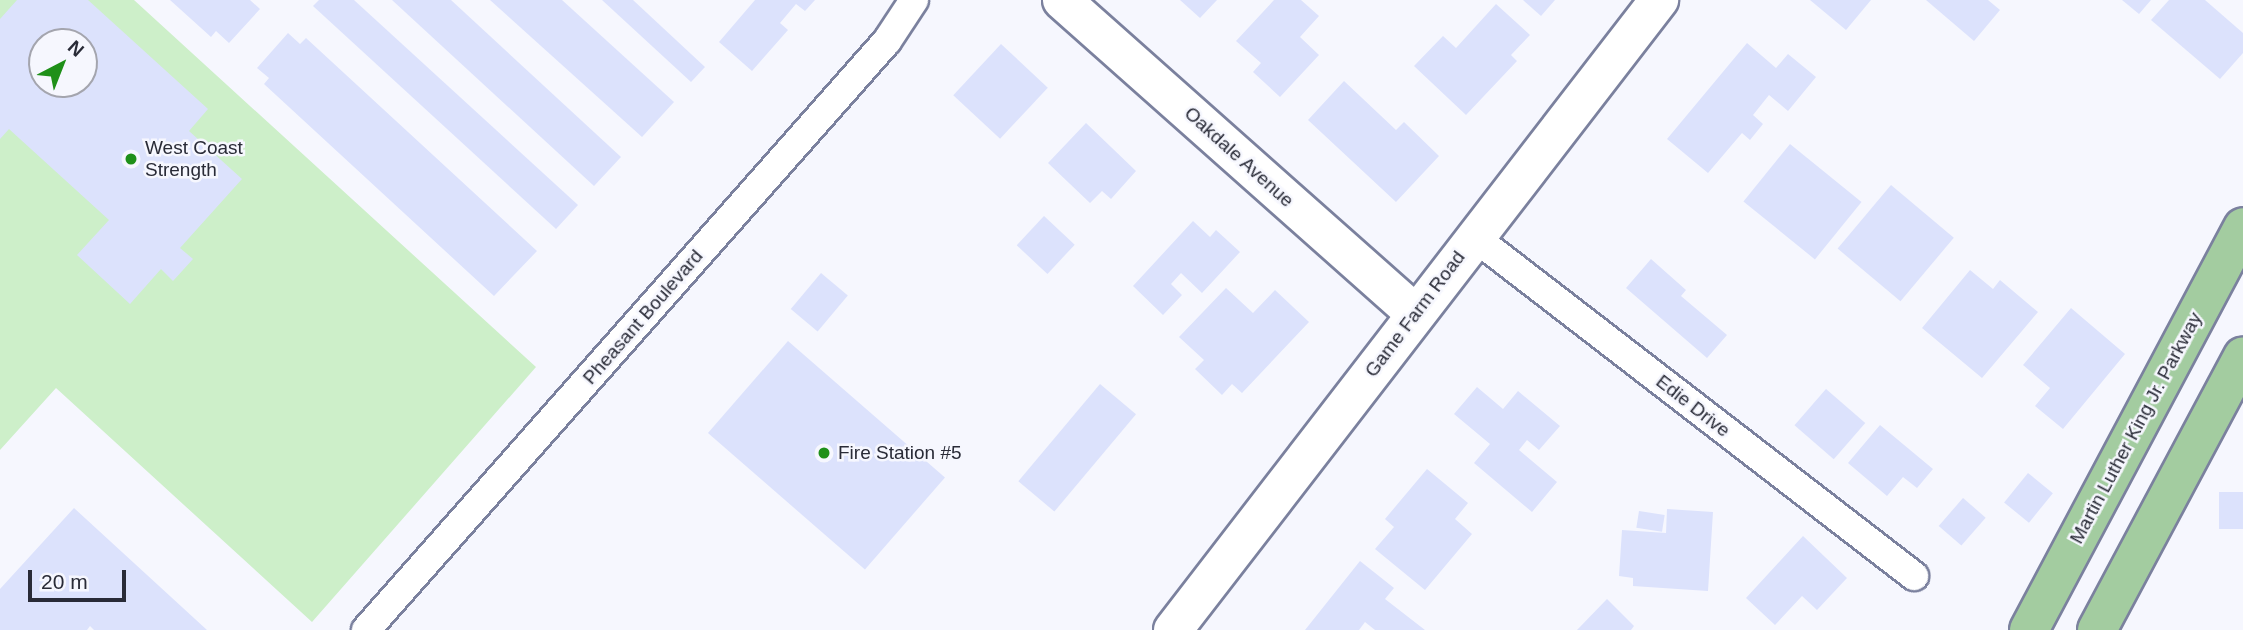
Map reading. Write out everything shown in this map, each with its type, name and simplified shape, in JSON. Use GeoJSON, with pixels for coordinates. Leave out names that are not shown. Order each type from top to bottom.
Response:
{"type":"FeatureCollection","features":[{"type":"Feature","properties":{"kind":"main road","name":"Martin Luther King Jr. Parkway"},"geometry":{"type":"LineString","coordinates":[[2029,630],[2243,227]]}},
{"type":"Feature","properties":{"kind":"main road"},"geometry":{"type":"LineString","coordinates":[[2097,630],[2243,356]]}},
{"type":"Feature","properties":{"kind":"street","name":"Pheasant Boulevard"},"geometry":{"type":"LineString","coordinates":[[366,630],[887,41],[914,0]]}},
{"type":"Feature","properties":{"kind":"street","name":"Oakdale Avenue"},"geometry":{"type":"LineString","coordinates":[[1062,0],[1416,314]]}},
{"type":"Feature","properties":{"kind":"street","name":"Game Farm Road"},"geometry":{"type":"LineString","coordinates":[[1180,627],[1473,236],[1658,0]]}},
{"type":"Feature","properties":{"kind":"street","name":"Edie Drive"},"geometry":{"type":"LineString","coordinates":[[1473,236],[1914,576]]}},
{"type":"Feature","properties":{"kind":"green space"},"geometry":{"type":"Polygon","coordinates":[[[0,0],[134,0],[536,367],[312,622],[56,388],[0,450],[0,0]]]}},
{"type":"Feature","properties":{"kind":"building","name":"West Coast Strength"},"geometry":{"type":"Polygon","coordinates":[[[17,0],[88,0],[208,109],[189,131],[242,179],[180,248],[193,259],[173,281],[161,269],[130,304],[77,255],[109,220],[9,129],[0,139],[0,19],[17,0]]]}},
{"type":"Feature","properties":{"kind":"building"},"geometry":{"type":"Polygon","coordinates":[[[170,0],[250,0],[260,9],[229,43],[216,31],[211,37],[170,0]]]}},
{"type":"Feature","properties":{"kind":"building"},"geometry":{"type":"Polygon","coordinates":[[[319,0],[354,0],[578,205],[556,229],[313,6],[319,0]]]}},
{"type":"Feature","properties":{"kind":"building"},"geometry":{"type":"Polygon","coordinates":[[[392,0],[451,0],[621,157],[594,186],[392,0]]]}},
{"type":"Feature","properties":{"kind":"building"},"geometry":{"type":"Polygon","coordinates":[[[490,0],[562,0],[674,102],[642,137],[490,0]]]}},
{"type":"Feature","properties":{"kind":"building"},"geometry":{"type":"Polygon","coordinates":[[[602,0],[633,0],[705,67],[691,82],[602,0]]]}},
{"type":"Feature","properties":{"kind":"building"},"geometry":{"type":"Polygon","coordinates":[[[755,0],[815,0],[805,11],[796,4],[780,23],[788,30],[752,71],[719,42],[755,0]]]}},
{"type":"Feature","properties":{"kind":"building"},"geometry":{"type":"Polygon","coordinates":[[[1180,0],[1217,0],[1200,18],[1180,0]]]}},
{"type":"Feature","properties":{"kind":"building"},"geometry":{"type":"Polygon","coordinates":[[[1274,0],[1301,0],[1319,16],[1300,37],[1319,55],[1280,97],[1253,72],[1261,63],[1236,41],[1274,0]]]}},
{"type":"Feature","properties":{"kind":"building"},"geometry":{"type":"Polygon","coordinates":[[[1523,0],[1555,0],[1541,16],[1523,0]]]}},
{"type":"Feature","properties":{"kind":"building"},"geometry":{"type":"Polygon","coordinates":[[[1810,0],[1871,0],[1846,30],[1810,0]]]}},
{"type":"Feature","properties":{"kind":"building"},"geometry":{"type":"Polygon","coordinates":[[[1926,0],[1988,0],[2000,10],[1974,41],[1926,0]]]}},
{"type":"Feature","properties":{"kind":"building"},"geometry":{"type":"Polygon","coordinates":[[[2122,0],[2151,0],[2139,14],[2122,0]]]}},
{"type":"Feature","properties":{"kind":"building"},"geometry":{"type":"Polygon","coordinates":[[[2169,0],[2205,0],[2243,33],[2243,53],[2220,79],[2151,20],[2169,0]]]}},
{"type":"Feature","properties":{"kind":"building"},"geometry":{"type":"Polygon","coordinates":[[[1496,4],[1530,35],[1511,55],[1517,61],[1466,115],[1414,66],[1443,36],[1456,48],[1496,4]]]}},
{"type":"Feature","properties":{"kind":"building"},"geometry":{"type":"Polygon","coordinates":[[[288,33],[300,44],[306,38],[537,251],[494,296],[264,84],[269,78],[257,68],[288,33]]]}},
{"type":"Feature","properties":{"kind":"building"},"geometry":{"type":"Polygon","coordinates":[[[1747,43],[1776,68],[1788,54],[1816,77],[1788,111],[1769,95],[1753,115],[1763,124],[1750,140],[1742,133],[1708,173],[1667,139],[1747,43]]]}},
{"type":"Feature","properties":{"kind":"building"},"geometry":{"type":"Polygon","coordinates":[[[1001,44],[1048,88],[1000,139],[953,95],[1001,44]]]}},
{"type":"Feature","properties":{"kind":"building"},"geometry":{"type":"Polygon","coordinates":[[[1344,81],[1396,130],[1404,122],[1439,156],[1396,202],[1308,120],[1344,81]]]}},
{"type":"Feature","properties":{"kind":"building"},"geometry":{"type":"Polygon","coordinates":[[[1086,123],[1136,171],[1111,199],[1102,191],[1090,203],[1048,163],[1086,123]]]}},
{"type":"Feature","properties":{"kind":"building"},"geometry":{"type":"Polygon","coordinates":[[[1790,144],[1861,202],[1815,259],[1743,202],[1790,144]]]}},
{"type":"Feature","properties":{"kind":"building"},"geometry":{"type":"Polygon","coordinates":[[[1891,185],[1954,238],[1900,301],[1838,249],[1891,185]]]}},
{"type":"Feature","properties":{"kind":"building"},"geometry":{"type":"Polygon","coordinates":[[[1044,216],[1075,245],[1047,274],[1017,245],[1044,216]]]}},
{"type":"Feature","properties":{"kind":"building"},"geometry":{"type":"Polygon","coordinates":[[[1193,221],[1210,237],[1216,230],[1240,252],[1202,293],[1181,273],[1171,284],[1182,295],[1163,315],[1133,286],[1193,221]]]}},
{"type":"Feature","properties":{"kind":"building"},"geometry":{"type":"Polygon","coordinates":[[[1651,259],[1686,290],[1681,296],[1727,335],[1707,358],[1626,288],[1651,259]]]}},
{"type":"Feature","properties":{"kind":"building"},"geometry":{"type":"Polygon","coordinates":[[[1970,270],[1993,289],[2000,280],[2038,312],[1982,378],[1922,328],[1970,270]]]}},
{"type":"Feature","properties":{"kind":"building"},"geometry":{"type":"Polygon","coordinates":[[[821,273],[848,295],[818,332],[791,309],[821,273]]]}},
{"type":"Feature","properties":{"kind":"building"},"geometry":{"type":"Polygon","coordinates":[[[1226,288],[1253,313],[1275,290],[1309,322],[1242,393],[1232,384],[1222,395],[1195,369],[1204,360],[1179,337],[1226,288]]]}},
{"type":"Feature","properties":{"kind":"building"},"geometry":{"type":"Polygon","coordinates":[[[2071,308],[2125,354],[2063,429],[2035,406],[2050,388],[2023,365],[2071,308]]]}},
{"type":"Feature","properties":{"kind":"building","name":"Fire Station #5"},"geometry":{"type":"Polygon","coordinates":[[[788,341],[945,477],[865,570],[708,433],[788,341]]]}},
{"type":"Feature","properties":{"kind":"building"},"geometry":{"type":"Polygon","coordinates":[[[1100,384],[1136,414],[1054,511],[1018,481],[1100,384]]]}},
{"type":"Feature","properties":{"kind":"building"},"geometry":{"type":"Polygon","coordinates":[[[1477,387],[1503,409],[1518,391],[1560,426],[1539,450],[1527,440],[1519,450],[1557,482],[1532,512],[1474,463],[1490,444],[1454,414],[1477,387]]]}},
{"type":"Feature","properties":{"kind":"building"},"geometry":{"type":"Polygon","coordinates":[[[1826,389],[1865,423],[1834,459],[1795,425],[1826,389]]]}},
{"type":"Feature","properties":{"kind":"building"},"geometry":{"type":"Polygon","coordinates":[[[1880,425],[1933,469],[1917,488],[1903,477],[1887,496],[1848,463],[1880,425]]]}},
{"type":"Feature","properties":{"kind":"building"},"geometry":{"type":"Polygon","coordinates":[[[1427,469],[1468,503],[1455,519],[1472,534],[1425,590],[1375,549],[1394,527],[1385,519],[1427,469]]]}},
{"type":"Feature","properties":{"kind":"building"},"geometry":{"type":"Polygon","coordinates":[[[2028,473],[2053,493],[2029,523],[2004,503],[2028,473]]]}},
{"type":"Feature","properties":{"kind":"building"},"geometry":{"type":"Polygon","coordinates":[[[2219,492],[2243,492],[2243,529],[2219,529],[2219,492]]]}},
{"type":"Feature","properties":{"kind":"building"},"geometry":{"type":"Polygon","coordinates":[[[1963,498],[1986,518],[1961,546],[1939,526],[1963,498]]]}},
{"type":"Feature","properties":{"kind":"building"},"geometry":{"type":"Polygon","coordinates":[[[74,508],[207,630],[94,630],[90,626],[87,630],[0,630],[0,589],[74,508]]]}},
{"type":"Feature","properties":{"kind":"building"},"geometry":{"type":"Polygon","coordinates":[[[1667,509],[1713,512],[1708,591],[1633,586],[1633,578],[1619,576],[1622,530],[1666,533],[1667,509]]]}},
{"type":"Feature","properties":{"kind":"building"},"geometry":{"type":"Polygon","coordinates":[[[1639,511],[1665,515],[1662,532],[1636,528],[1639,511]]]}},
{"type":"Feature","properties":{"kind":"building"},"geometry":{"type":"Polygon","coordinates":[[[1803,536],[1847,578],[1817,610],[1802,596],[1775,625],[1746,598],[1803,536]]]}},
{"type":"Feature","properties":{"kind":"building"},"geometry":{"type":"Polygon","coordinates":[[[1360,561],[1394,588],[1385,599],[1425,630],[1375,630],[1365,622],[1359,630],[1305,630],[1360,561]]]}},
{"type":"Feature","properties":{"kind":"building"},"geometry":{"type":"Polygon","coordinates":[[[1607,599],[1634,626],[1631,630],[1577,630],[1607,599]]]}},
{"type":"Feature","properties":{"kind":"place","name":"West Coast Strength"},"geometry":{"type":"Point","coordinates":[131,159]}},
{"type":"Feature","properties":{"kind":"place","name":"Fire Station #5"},"geometry":{"type":"Point","coordinates":[824,453]}}]}
